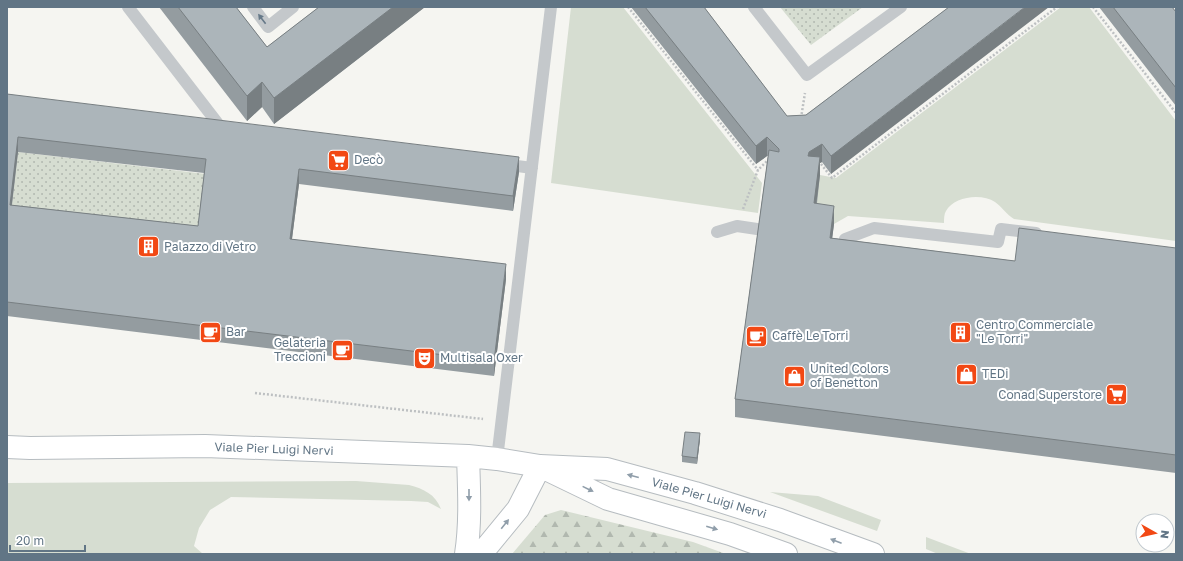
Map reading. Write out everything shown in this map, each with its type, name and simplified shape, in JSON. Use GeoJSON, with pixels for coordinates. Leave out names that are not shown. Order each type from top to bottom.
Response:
{"type":"FeatureCollection","features":[{"type":"Feature","properties":{"kind":"street","name":"Viale Pier Luigi Nervi"},"geometry":{"type":"LineString","coordinates":[[7,447],[205,446],[468,456],[540,466],[607,469],[695,493],[766,515],[873,554]]}},
{"type":"Feature","properties":{"kind":"street"},"geometry":{"type":"LineString","coordinates":[[466,554],[468,544],[469,500],[468,456]]}},
{"type":"Feature","properties":{"kind":"street","name":"Viale Pier Luigi Nervi"},"geometry":{"type":"LineString","coordinates":[[540,466],[608,499],[730,534],[786,554]]}},
{"type":"Feature","properties":{"kind":"street"},"geometry":{"type":"LineString","coordinates":[[481,554],[518,509],[540,466]]}},
{"type":"Feature","properties":{"kind":"lane"},"geometry":{"type":"LineString","coordinates":[[128,7],[226,129],[207,127]]}},
{"type":"Feature","properties":{"kind":"lane"},"geometry":{"type":"LineString","coordinates":[[253,7],[268,27],[293,7]]}},
{"type":"Feature","properties":{"kind":"lane"},"geometry":{"type":"LineString","coordinates":[[497,459],[551,7]]}},
{"type":"Feature","properties":{"kind":"lane"},"geometry":{"type":"LineString","coordinates":[[754,7],[807,75],[901,7]]}},
{"type":"Feature","properties":{"kind":"lane"},"geometry":{"type":"LineString","coordinates":[[492,163],[532,168]]}},
{"type":"Feature","properties":{"kind":"lane"},"geometry":{"type":"LineString","coordinates":[[717,232],[737,226],[757,229]]}},
{"type":"Feature","properties":{"kind":"lane"},"geometry":{"type":"LineString","coordinates":[[845,240],[874,228],[998,242],[1001,229],[1047,235]]}},
{"type":"Feature","properties":{"kind":"path"},"geometry":{"type":"LineString","coordinates":[[628,7],[758,170]]}},
{"type":"Feature","properties":{"kind":"path"},"geometry":{"type":"LineString","coordinates":[[822,164],[832,178],[1057,7]]}},
{"type":"Feature","properties":{"kind":"path"},"geometry":{"type":"LineString","coordinates":[[1093,7],[1176,113]]}},
{"type":"Feature","properties":{"kind":"path"},"geometry":{"type":"LineString","coordinates":[[800,124],[807,75]]}},
{"type":"Feature","properties":{"kind":"path"},"geometry":{"type":"LineString","coordinates":[[737,226],[758,170],[770,159]]}},
{"type":"Feature","properties":{"kind":"path"},"geometry":{"type":"LineString","coordinates":[[255,393],[502,421]]}},
{"type":"Feature","properties":{"kind":"green space"},"geometry":{"type":"Polygon","coordinates":[[[571,7],[623,7],[762,183],[758,213],[551,183],[571,7]]]}},
{"type":"Feature","properties":{"kind":"green space"},"geometry":{"type":"Polygon","coordinates":[[[780,7],[863,7],[811,45],[780,7]]]}},
{"type":"Feature","properties":{"kind":"green space"},"geometry":{"type":"Polygon","coordinates":[[[1061,7],[1089,7],[1176,121],[1176,241],[1014,219],[995,202],[989,199],[976,197],[962,199],[950,206],[946,211],[944,223],[848,216],[834,224],[814,221],[820,175],[836,178],[1061,7]]]}},
{"type":"Feature","properties":{"kind":"green space"},"geometry":{"type":"Polygon","coordinates":[[[18,152],[206,174],[198,241],[10,219],[18,152]]]}},
{"type":"Feature","properties":{"kind":"green space"},"geometry":{"type":"Polygon","coordinates":[[[356,481],[409,485],[424,490],[436,499],[441,509],[428,502],[411,501],[231,497],[210,510],[199,528],[194,546],[203,554],[7,554],[7,483],[356,481]]]}},
{"type":"Feature","properties":{"kind":"green space"},"geometry":{"type":"Polygon","coordinates":[[[770,492],[818,496],[881,520],[877,531],[770,492]]]}},
{"type":"Feature","properties":{"kind":"green space"},"geometry":{"type":"Polygon","coordinates":[[[561,510],[693,542],[726,554],[512,554],[545,515],[561,510]]]}},
{"type":"Feature","properties":{"kind":"green space"},"geometry":{"type":"Polygon","coordinates":[[[926,537],[971,554],[938,554],[926,549],[926,537]]]}},
{"type":"Feature","properties":{"kind":"building"},"geometry":{"type":"Polygon","coordinates":[[[178,7],[236,7],[267,47],[319,7],[393,7],[274,98],[262,82],[247,96],[178,7]]]}},
{"type":"Feature","properties":{"kind":"building","name":"Centro Commerciale \"Le Torri\""},"geometry":{"type":"Polygon","coordinates":[[[645,7],[704,7],[787,116],[806,115],[949,7],[1025,7],[831,156],[822,144],[809,152],[808,156],[820,157],[814,203],[834,206],[830,238],[1015,261],[1019,228],[1176,248],[1176,455],[735,399],[769,150],[779,152],[779,149],[767,137],[756,146],[645,7]]]}},
{"type":"Feature","properties":{"kind":"building"},"geometry":{"type":"Polygon","coordinates":[[[1113,7],[1172,7],[1176,12],[1176,88],[1113,7]]]}},
{"type":"Feature","properties":{"kind":"building","name":"Palazzo di Vetro"},"geometry":{"type":"Polygon","coordinates":[[[7,94],[519,157],[513,196],[299,169],[290,239],[506,264],[494,361],[7,302],[7,94]],[[18,137],[10,205],[198,226],[206,159],[18,137]]]}},
{"type":"Feature","properties":{"kind":"building"},"geometry":{"type":"Polygon","coordinates":[[[685,432],[700,433],[697,458],[682,456],[685,432]]]}},
{"type":"Feature","properties":{"kind":"place","name":"Decò"},"geometry":{"type":"Point","coordinates":[339,160]}},
{"type":"Feature","properties":{"kind":"place","name":"Palazzo di Vetro"},"geometry":{"type":"Point","coordinates":[149,247]}},
{"type":"Feature","properties":{"kind":"place","name":"Bar"},"geometry":{"type":"Point","coordinates":[211,332]}},
{"type":"Feature","properties":{"kind":"place","name":"Centro Commerciale \"Le Torri\""},"geometry":{"type":"Point","coordinates":[961,332]}},
{"type":"Feature","properties":{"kind":"place","name":"Caffè Le Torri"},"geometry":{"type":"Point","coordinates":[757,336]}},
{"type":"Feature","properties":{"kind":"place","name":"Gelateria Treccioni"},"geometry":{"type":"Point","coordinates":[342,350]}},
{"type":"Feature","properties":{"kind":"place","name":"Multisala Oxer"},"geometry":{"type":"Point","coordinates":[424,358]}},
{"type":"Feature","properties":{"kind":"place","name":"TEDi"},"geometry":{"type":"Point","coordinates":[967,374]}},
{"type":"Feature","properties":{"kind":"place","name":"United Colors of Benetton"},"geometry":{"type":"Point","coordinates":[795,376]}},
{"type":"Feature","properties":{"kind":"place","name":"Conad Superstore"},"geometry":{"type":"Point","coordinates":[1117,395]}}]}
